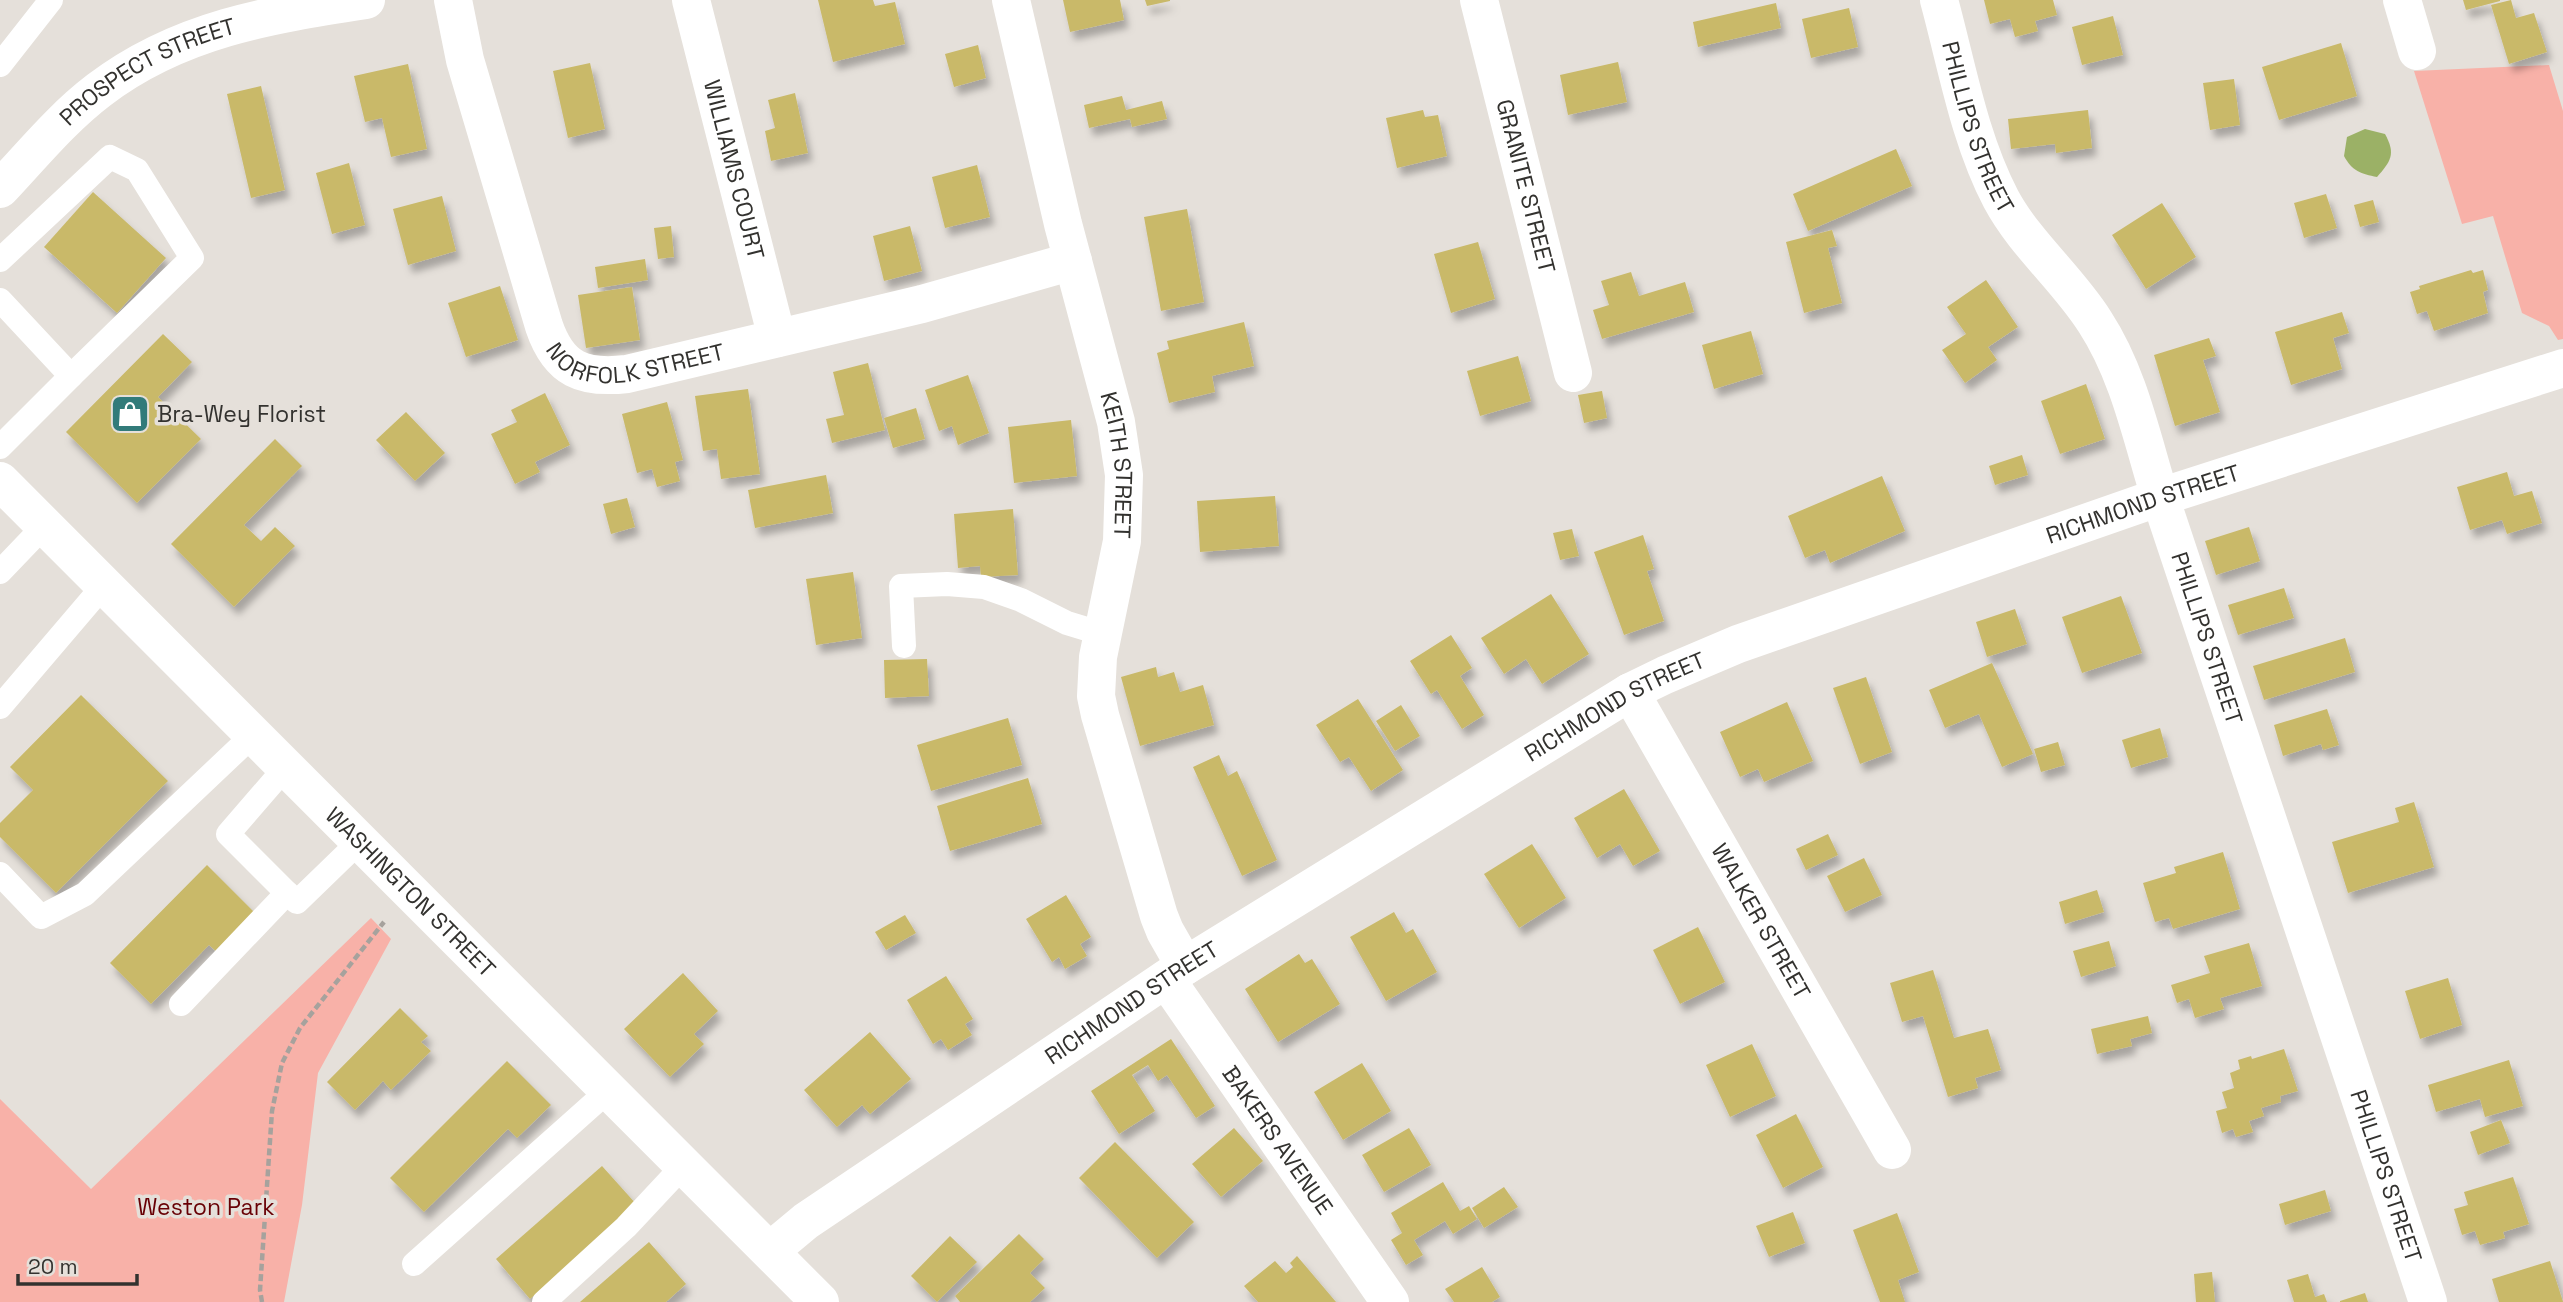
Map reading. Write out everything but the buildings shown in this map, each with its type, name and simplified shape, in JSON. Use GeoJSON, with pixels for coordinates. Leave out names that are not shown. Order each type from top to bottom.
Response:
{"type":"FeatureCollection","features":[{"type":"Feature","properties":{"kind":"street","name":"PROSPECT STREET"},"geometry":{"type":"LineString","coordinates":[[0,188],[78,107],[139,63],[196,37],[228,26],[366,0]]}},
{"type":"Feature","properties":{"kind":"street","name":"NORFOLK STREET"},"geometry":{"type":"LineString","coordinates":[[453,0],[469,73],[544,326],[557,355],[578,372],[611,376],[922,304],[1073,261]]}},
{"type":"Feature","properties":{"kind":"street","name":"WILLIAMS COURT"},"geometry":{"type":"LineString","coordinates":[[691,0],[777,338]]}},
{"type":"Feature","properties":{"kind":"street","name":"KEITH STREET"},"geometry":{"type":"LineString","coordinates":[[1011,0],[1073,261],[1111,399],[1124,475],[1122,541],[1096,677],[1100,715],[1176,972]]}},
{"type":"Feature","properties":{"kind":"street","name":"GRANITE STREET"},"geometry":{"type":"LineString","coordinates":[[1479,0],[1573,373]]}},
{"type":"Feature","properties":{"kind":"street","name":"PHILLIPS STREET"},"geometry":{"type":"LineString","coordinates":[[1940,0],[1976,138],[1992,182],[2017,223],[2080,301],[2107,342],[2126,389],[2428,1302]]}},
{"type":"Feature","properties":{"kind":"street"},"geometry":{"type":"LineString","coordinates":[[2402,0],[2417,51]]}},
{"type":"Feature","properties":{"kind":"street","name":"RICHMOND STREET"},"geometry":{"type":"LineString","coordinates":[[770,1251],[806,1220],[1176,972],[1630,692],[1738,644],[2160,497],[2563,368]]}},
{"type":"Feature","properties":{"kind":"street","name":"WASHINGTON STREET"},"geometry":{"type":"LineString","coordinates":[[0,481],[820,1302]]}},
{"type":"Feature","properties":{"kind":"street","name":"WALKER STREET"},"geometry":{"type":"LineString","coordinates":[[1630,692],[1892,1150]]}},
{"type":"Feature","properties":{"kind":"street","name":"BAKERS AVENUE"},"geometry":{"type":"LineString","coordinates":[[1176,972],[1390,1302]]}},
{"type":"Feature","properties":{"kind":"lane"},"geometry":{"type":"LineString","coordinates":[[0,65],[51,0]]}},
{"type":"Feature","properties":{"kind":"lane"},"geometry":{"type":"LineString","coordinates":[[0,260],[110,158],[136,170],[192,258],[0,447]]}},
{"type":"Feature","properties":{"kind":"lane"},"geometry":{"type":"LineString","coordinates":[[0,300],[71,376]]}},
{"type":"Feature","properties":{"kind":"lane"},"geometry":{"type":"LineString","coordinates":[[0,572],[45,525]]}},
{"type":"Feature","properties":{"kind":"lane"},"geometry":{"type":"LineString","coordinates":[[904,646],[901,586],[947,584],[984,587],[1021,600],[1067,623],[1103,634]]}},
{"type":"Feature","properties":{"kind":"lane"},"geometry":{"type":"LineString","coordinates":[[0,707],[104,585]]}},
{"type":"Feature","properties":{"kind":"lane"},"geometry":{"type":"LineString","coordinates":[[0,874],[41,917],[85,894],[254,734]]}},
{"type":"Feature","properties":{"kind":"lane"},"geometry":{"type":"LineString","coordinates":[[286,766],[228,834],[297,902],[361,840]]}},
{"type":"Feature","properties":{"kind":"lane"},"geometry":{"type":"LineString","coordinates":[[180,1004],[288,893]]}},
{"type":"Feature","properties":{"kind":"lane"},"geometry":{"type":"LineString","coordinates":[[414,1264],[609,1090]]}},
{"type":"Feature","properties":{"kind":"lane"},"geometry":{"type":"LineString","coordinates":[[544,1302],[626,1227],[684,1165]]}},
{"type":"Feature","properties":{"kind":"path"},"geometry":{"type":"LineString","coordinates":[[262,1302],[260,1290],[272,1111],[282,1063],[300,1028],[371,936],[412,892]]}},
{"type":"Feature","properties":{"kind":"green space"},"geometry":{"type":"Polygon","coordinates":[[[2549,65],[2563,111],[2563,339],[2558,340],[2549,326],[2522,313],[2493,216],[2462,224],[2414,71],[2549,65]]]}},
{"type":"Feature","properties":{"kind":"green space","name":"Weston Park"},"geometry":{"type":"Polygon","coordinates":[[[371,918],[391,939],[318,1073],[302,1205],[284,1302],[0,1302],[0,1099],[91,1189],[371,918]]]}},
{"type":"Feature","properties":{"kind":"shaded area"},"geometry":{"type":"Polygon","coordinates":[[[2365,129],[2385,134],[2390,147],[2389,162],[2377,177],[2358,171],[2344,156],[2347,137],[2365,129]]]}},
{"type":"Feature","properties":{"kind":"place","name":"Bra-Wey Florist"},"geometry":{"type":"Point","coordinates":[130,414]}}]}
